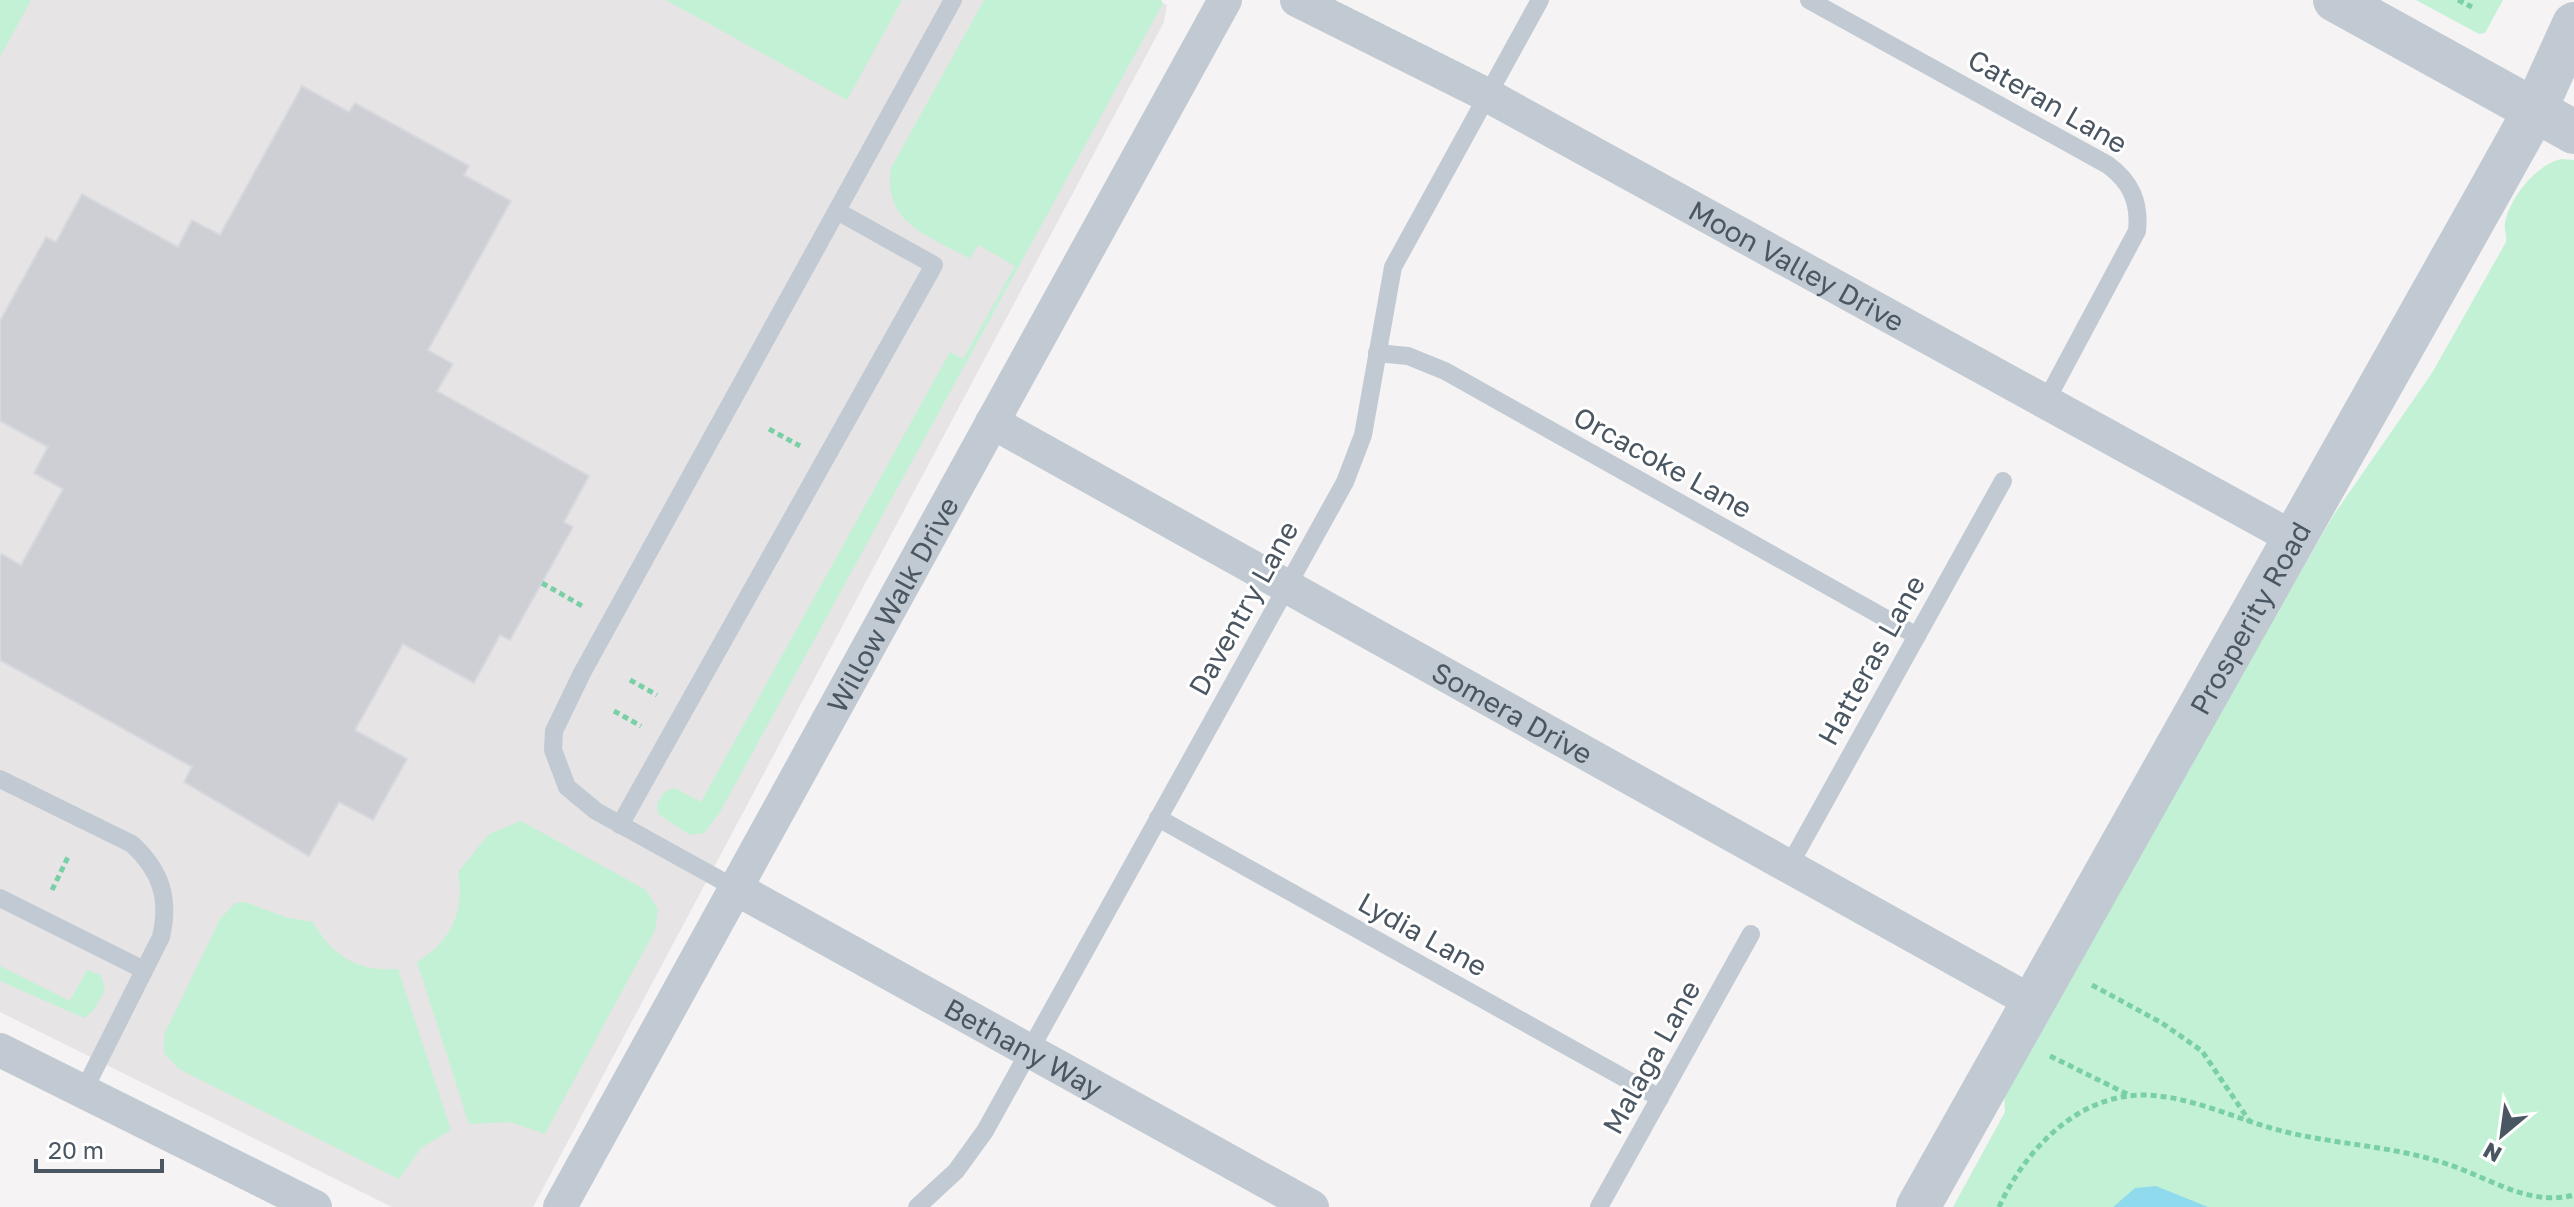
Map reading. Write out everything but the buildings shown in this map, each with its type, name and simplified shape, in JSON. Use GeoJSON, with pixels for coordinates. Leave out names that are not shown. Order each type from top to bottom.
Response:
{"type":"FeatureCollection","features":[{"type":"Feature","properties":{"kind":"street","name":"Willow Walk Drive"},"geometry":{"type":"LineString","coordinates":[[560,1207],[1225,0]]}},
{"type":"Feature","properties":{"kind":"street","name":"Moon Valley Drive"},"geometry":{"type":"LineString","coordinates":[[1297,0],[1487,95],[2295,539]]}},
{"type":"Feature","properties":{"kind":"street"},"geometry":{"type":"LineString","coordinates":[[2335,0],[2574,132]]}},
{"type":"Feature","properties":{"kind":"street","name":"Prosperity Road"},"geometry":{"type":"LineString","coordinates":[[1918,1207],[2535,110],[2574,24]]}},
{"type":"Feature","properties":{"kind":"street","name":"Somera Drive"},"geometry":{"type":"LineString","coordinates":[[992,422],[2032,1002]]}},
{"type":"Feature","properties":{"kind":"street","name":"Bethany Way"},"geometry":{"type":"LineString","coordinates":[[735,888],[1312,1207]]}},
{"type":"Feature","properties":{"kind":"street"},"geometry":{"type":"LineString","coordinates":[[0,1050],[315,1207]]}},
{"type":"Feature","properties":{"kind":"lane"},"geometry":{"type":"LineString","coordinates":[[735,888],[580,801],[567,787],[553,750],[560,713],[953,0]]}},
{"type":"Feature","properties":{"kind":"lane","name":"Daventry Lane"},"geometry":{"type":"LineString","coordinates":[[917,1207],[968,1157],[1288,586],[1358,453],[1393,267],[1540,0]]}},
{"type":"Feature","properties":{"kind":"lane","name":"Cateran Lane"},"geometry":{"type":"LineString","coordinates":[[1809,0],[2108,165],[2131,187],[2137,203],[2137,231],[2046,401]]}},
{"type":"Feature","properties":{"kind":"lane"},"geometry":{"type":"LineString","coordinates":[[620,825],[934,265],[837,211]]}},
{"type":"Feature","properties":{"kind":"lane","name":"Orcacoke Lane"},"geometry":{"type":"LineString","coordinates":[[1377,353],[1408,356],[1445,371],[1917,636]]}},
{"type":"Feature","properties":{"kind":"lane","name":"Hatteras Lane"},"geometry":{"type":"LineString","coordinates":[[1789,866],[2003,481]]}},
{"type":"Feature","properties":{"kind":"lane"},"geometry":{"type":"LineString","coordinates":[[0,779],[132,844],[149,859],[160,878],[165,918],[161,937],[83,1092]]}},
{"type":"Feature","properties":{"kind":"lane","name":"Lydia Lane"},"geometry":{"type":"LineString","coordinates":[[1158,818],[1660,1098]]}},
{"type":"Feature","properties":{"kind":"lane"},"geometry":{"type":"LineString","coordinates":[[0,898],[144,970]]}},
{"type":"Feature","properties":{"kind":"lane","name":"Malaga Lane"},"geometry":{"type":"LineString","coordinates":[[1599,1207],[1751,934]]}},
{"type":"Feature","properties":{"kind":"path"},"geometry":{"type":"LineString","coordinates":[[2458,0],[2472,7]]}},
{"type":"Feature","properties":{"kind":"path"},"geometry":{"type":"LineString","coordinates":[[542,583],[588,609]]}},
{"type":"Feature","properties":{"kind":"path"},"geometry":{"type":"LineString","coordinates":[[39,917],[69,855]]}},
{"type":"Feature","properties":{"kind":"path"},"geometry":{"type":"LineString","coordinates":[[2083,981],[2162,1023],[2202,1051],[2251,1122]]}},
{"type":"Feature","properties":{"kind":"path"},"geometry":{"type":"LineString","coordinates":[[2041,1052],[2132,1096]]}},
{"type":"Feature","properties":{"kind":"path"},"geometry":{"type":"LineString","coordinates":[[1999,1207],[2024,1163],[2062,1124],[2099,1102],[2132,1096],[2172,1099],[2288,1133],[2419,1154],[2529,1197],[2574,1195]]}},
{"type":"Feature","properties":{"kind":"shaded area"},"geometry":{"type":"Polygon","coordinates":[[[0,0],[1156,0],[1167,5],[1164,22],[533,1207],[392,1207],[0,1012],[0,0]]]}},
{"type":"Feature","properties":{"kind":"green space"},"geometry":{"type":"Polygon","coordinates":[[[0,0],[31,0],[0,57],[0,0]]]}},
{"type":"Feature","properties":{"kind":"green space"},"geometry":{"type":"Polygon","coordinates":[[[666,0],[902,0],[847,100],[666,0]]]}},
{"type":"Feature","properties":{"kind":"green space"},"geometry":{"type":"Polygon","coordinates":[[[984,0],[1161,0],[1163,3],[720,812],[704,833],[690,835],[658,814],[657,804],[664,792],[675,788],[701,802],[950,352],[963,359],[1015,266],[978,245],[970,259],[925,235],[901,215],[890,187],[891,168],[984,0]]]}},
{"type":"Feature","properties":{"kind":"green space"},"geometry":{"type":"Polygon","coordinates":[[[2416,0],[2503,0],[2485,33],[2479,34],[2416,0]]]}},
{"type":"Feature","properties":{"kind":"green space"},"geometry":{"type":"Polygon","coordinates":[[[2561,159],[2574,160],[2574,1207],[1953,1207],[2005,1112],[2004,1091],[2010,1075],[2333,516],[2432,373],[2506,242],[2505,223],[2512,203],[2534,175],[2561,159]]]}},
{"type":"Feature","properties":{"kind":"green space"},"geometry":{"type":"Polygon","coordinates":[[[521,821],[646,890],[658,909],[655,930],[545,1134],[510,1122],[469,1124],[417,962],[439,945],[453,924],[459,900],[458,872],[489,834],[521,821]]]}},
{"type":"Feature","properties":{"kind":"green space"},"geometry":{"type":"Polygon","coordinates":[[[245,902],[288,918],[313,922],[338,953],[359,964],[371,968],[398,969],[451,1130],[421,1148],[399,1179],[179,1069],[164,1053],[164,1035],[220,919],[235,903],[245,902]]]}},
{"type":"Feature","properties":{"kind":"green space"},"geometry":{"type":"Polygon","coordinates":[[[0,966],[70,1001],[87,970],[101,975],[105,990],[93,1011],[84,1018],[0,981],[0,966]]]}},
{"type":"Feature","properties":{"kind":"water"},"geometry":{"type":"Polygon","coordinates":[[[2156,1186],[2208,1207],[2113,1207],[2135,1188],[2156,1186]]]}}]}
